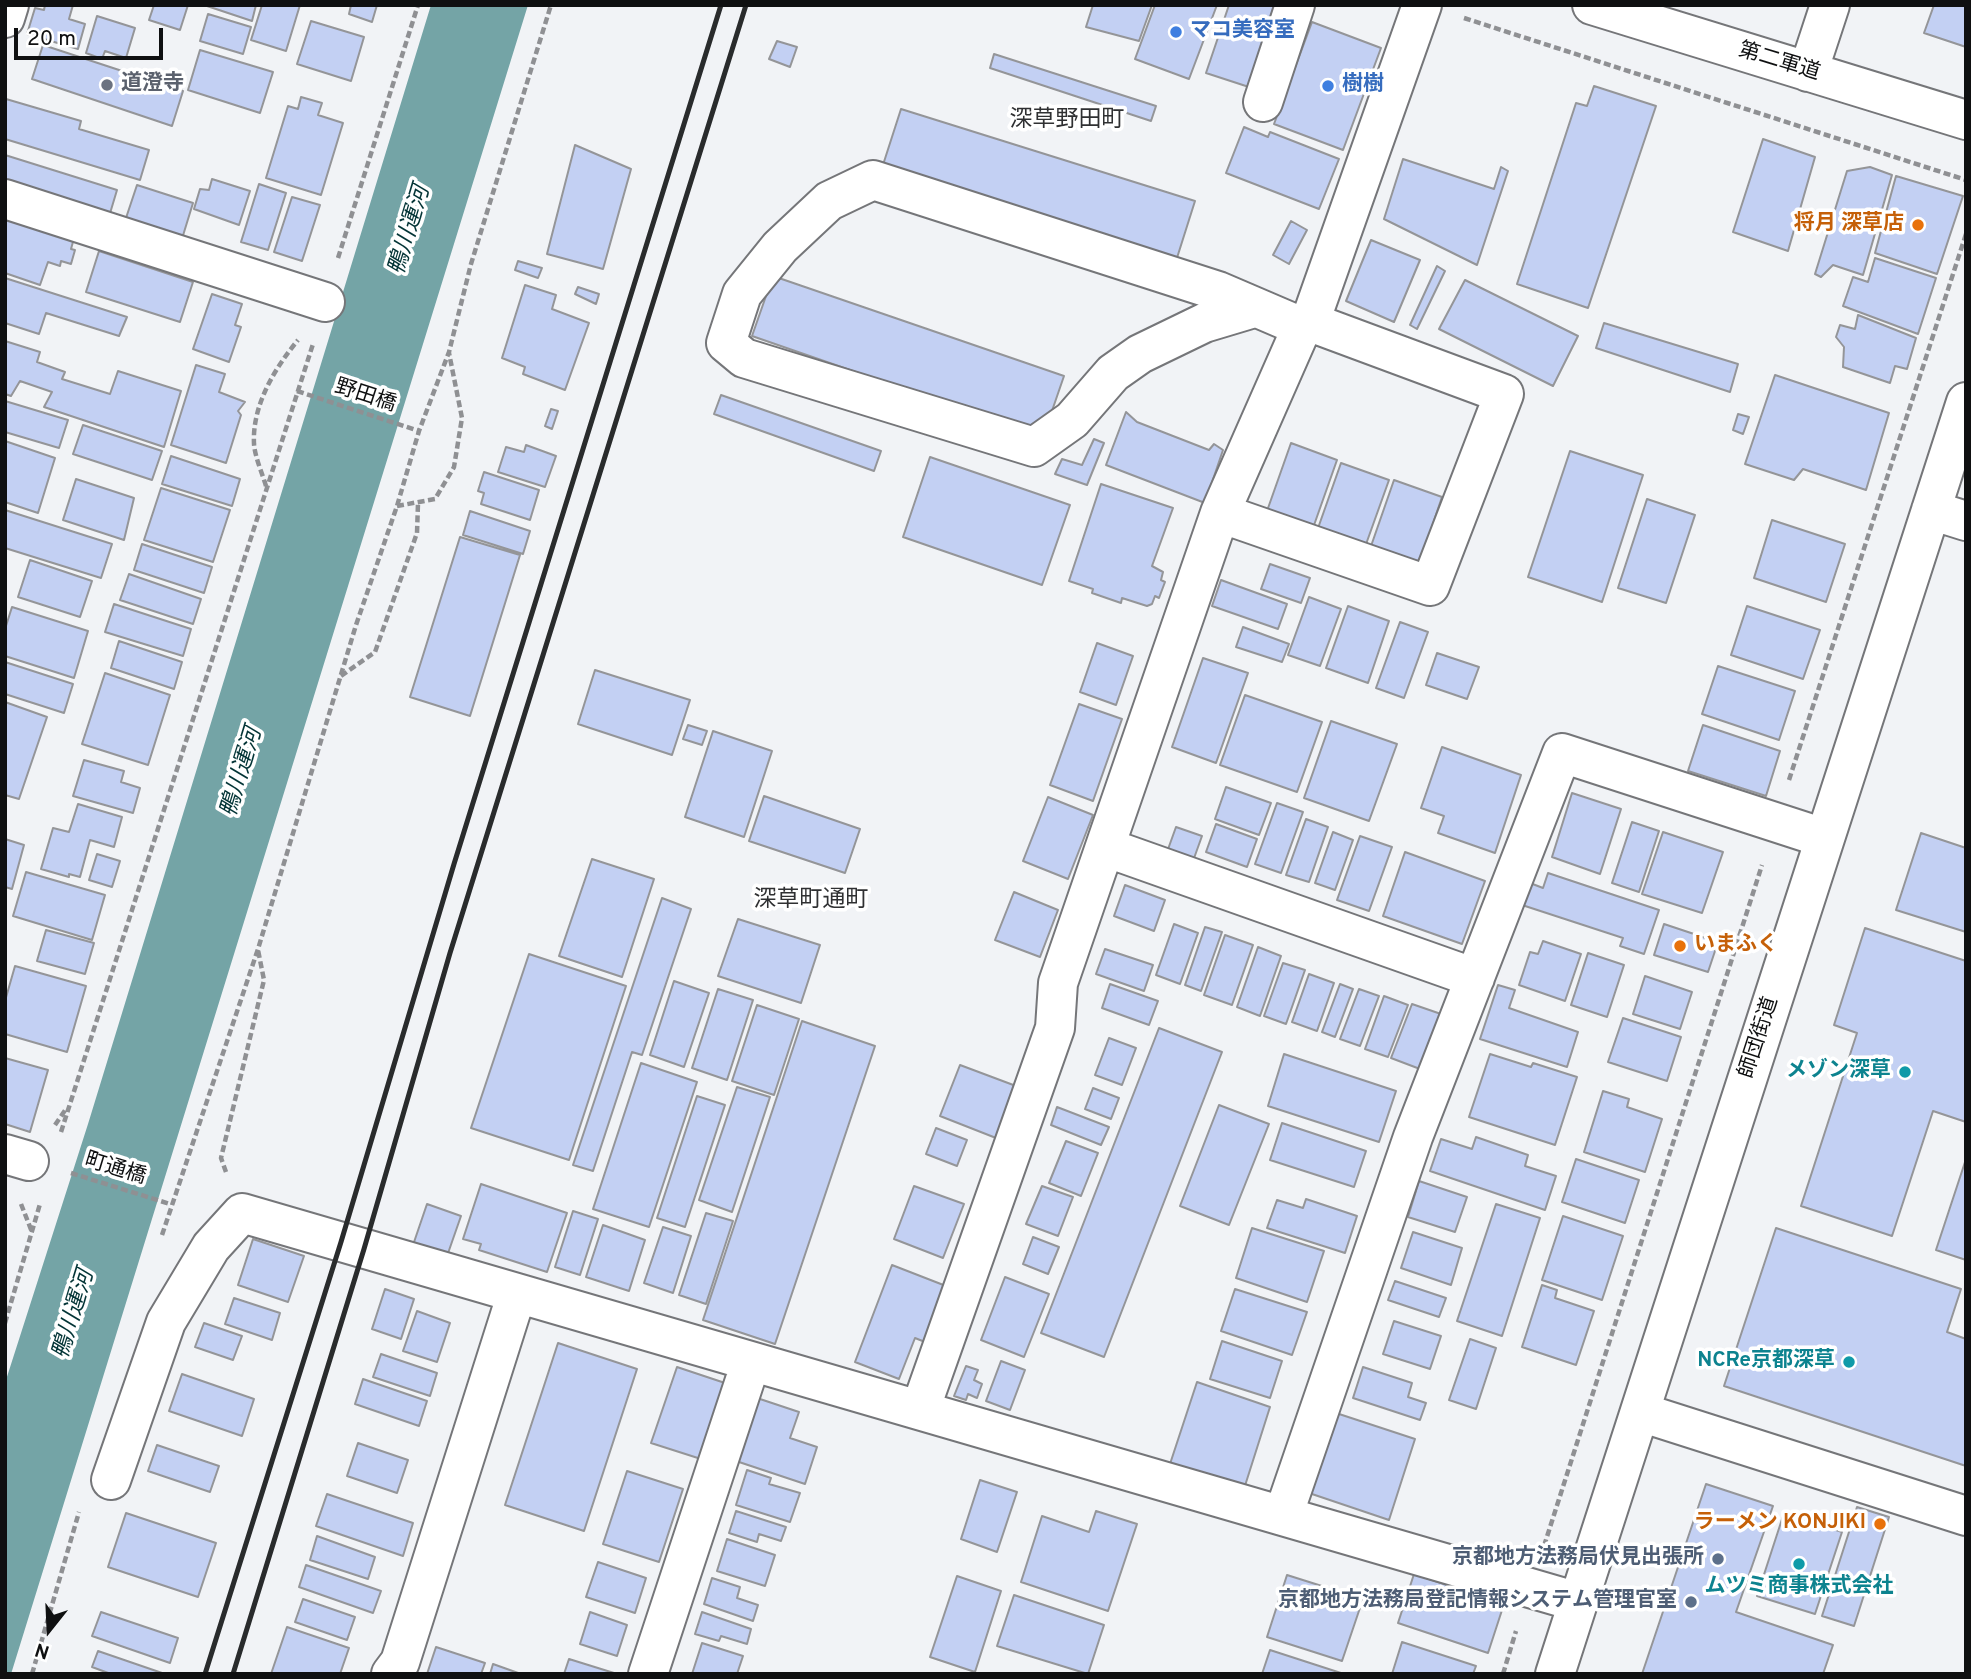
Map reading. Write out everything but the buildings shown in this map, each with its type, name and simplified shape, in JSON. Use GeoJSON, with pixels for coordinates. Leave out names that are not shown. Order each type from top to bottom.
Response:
{"type":"FeatureCollection","features":[{"type":"Feature","properties":{"kind":"street"},"geometry":{"type":"LineString","coordinates":[[5,18],[9,5]]}},
{"type":"Feature","properties":{"kind":"street"},"geometry":{"type":"LineString","coordinates":[[1263,102],[1295,5]]}},
{"type":"Feature","properties":{"kind":"street"},"geometry":{"type":"LineString","coordinates":[[920,1410],[1055,1028],[1058,983],[1220,513],[1306,325],[1422,5]]}},
{"type":"Feature","properties":{"kind":"street","name":"第二軍道"},"geometry":{"type":"LineString","coordinates":[[1592,5],[1640,12],[1808,72],[1966,120]]}},
{"type":"Feature","properties":{"kind":"street"},"geometry":{"type":"LineString","coordinates":[[1808,72],[1830,5]]}},
{"type":"Feature","properties":{"kind":"street"},"geometry":{"type":"LineString","coordinates":[[1220,513],[1430,586],[1504,394],[1254,308],[1217,291],[873,180],[829,201],[780,247],[742,295],[726,343],[744,358],[1034,447],[1072,420],[1113,373],[1140,354],[1204,323],[1254,308]]}},
{"type":"Feature","properties":{"kind":"street"},"geometry":{"type":"LineString","coordinates":[[5,199],[323,312]]}},
{"type":"Feature","properties":{"kind":"street","name":"師団街道"},"geometry":{"type":"LineString","coordinates":[[1555,1674],[1824,838],[1948,515],[1966,401]]}},
{"type":"Feature","properties":{"kind":"street"},"geometry":{"type":"LineString","coordinates":[[1283,1516],[1413,1137],[1562,753],[1824,838]]}},
{"type":"Feature","properties":{"kind":"street"},"geometry":{"type":"LineString","coordinates":[[1105,848],[1475,978]]}},
{"type":"Feature","properties":{"kind":"street"},"geometry":{"type":"LineString","coordinates":[[111,1480],[166,1322],[211,1247],[242,1213],[1578,1602]]}},
{"type":"Feature","properties":{"kind":"street"},"geometry":{"type":"LineString","coordinates":[[391,1674],[400,1662],[517,1293]]}},
{"type":"Feature","properties":{"kind":"street"},"geometry":{"type":"LineString","coordinates":[[648,1674],[751,1362]]}},
{"type":"Feature","properties":{"kind":"street"},"geometry":{"type":"LineString","coordinates":[[1640,1412],[1966,1516]]}},
{"type":"Feature","properties":{"kind":"path"},"geometry":{"type":"LineString","coordinates":[[69,1105],[267,486],[300,392],[418,5]]}},
{"type":"Feature","properties":{"kind":"path"},"geometry":{"type":"LineString","coordinates":[[242,1213],[221,1158],[264,980],[258,949],[340,677],[419,431],[449,352],[471,264],[551,5]]}},
{"type":"Feature","properties":{"kind":"path"},"geometry":{"type":"LineString","coordinates":[[1461,17],[1966,180]]}},
{"type":"Feature","properties":{"kind":"path"},"geometry":{"type":"LineString","coordinates":[[1503,1674],[1966,234]]}},
{"type":"Feature","properties":{"kind":"path"},"geometry":{"type":"LineString","coordinates":[[267,486],[254,444],[259,411],[275,368],[323,312]]}},
{"type":"Feature","properties":{"kind":"path"},"geometry":{"type":"LineString","coordinates":[[397,506],[435,499],[454,467],[462,418],[449,352]]}},
{"type":"Feature","properties":{"kind":"path","name":"野田橋"},"geometry":{"type":"LineString","coordinates":[[300,392],[419,431]]}},
{"type":"Feature","properties":{"kind":"path"},"geometry":{"type":"LineString","coordinates":[[340,677],[376,652],[417,533],[418,503]]}},
{"type":"Feature","properties":{"kind":"path","name":"町通橋"},"geometry":{"type":"LineString","coordinates":[[33,1162],[170,1204],[258,949]]}},
{"type":"Feature","properties":{"kind":"path"},"geometry":{"type":"LineString","coordinates":[[5,1323],[32,1233]]}},
{"type":"Feature","properties":{"kind":"water","name":"鴨川運河"},"geometry":{"type":"Polygon","coordinates":[[[431,5],[528,5],[11,1674],[5,1674],[5,1383],[88,1124],[431,5]]]}},
{"type":"Feature","properties":{"kind":"railway"},"geometry":{"type":"LineString","coordinates":[[205,1674],[341,1242],[454,864],[721,5]]}},
{"type":"Feature","properties":{"kind":"railway"},"geometry":{"type":"LineString","coordinates":[[233,1674],[364,1249],[450,953],[746,5]]}},
{"type":"Feature","properties":{"kind":"place","name":"マコ美容室"},"geometry":{"type":"Point","coordinates":[1176,32]}},
{"type":"Feature","properties":{"kind":"place","name":"道澄寺"},"geometry":{"type":"Point","coordinates":[107,85]}},
{"type":"Feature","properties":{"kind":"place","name":"樹樹"},"geometry":{"type":"Point","coordinates":[1328,86]}},
{"type":"Feature","properties":{"kind":"place","name":"将月 深草店"},"geometry":{"type":"Point","coordinates":[1918,225]}},
{"type":"Feature","properties":{"kind":"place","name":"いまふく"},"geometry":{"type":"Point","coordinates":[1680,946]}},
{"type":"Feature","properties":{"kind":"place","name":"メゾン深草"},"geometry":{"type":"Point","coordinates":[1905,1072]}},
{"type":"Feature","properties":{"kind":"place","name":"NCRe京都深草"},"geometry":{"type":"Point","coordinates":[1849,1362]}},
{"type":"Feature","properties":{"kind":"place","name":"ラーメン KONJIKI"},"geometry":{"type":"Point","coordinates":[1880,1524]}},
{"type":"Feature","properties":{"kind":"place","name":"京都地方法務局伏見出張所"},"geometry":{"type":"Point","coordinates":[1718,1559]}},
{"type":"Feature","properties":{"kind":"place","name":"ムツミ商事株式会社"},"geometry":{"type":"Point","coordinates":[1799,1564]}},
{"type":"Feature","properties":{"kind":"place","name":"京都地方法務局登記情報システム管理官室"},"geometry":{"type":"Point","coordinates":[1691,1602]}},
{"type":"Feature","properties":{"kind":"district","name":"深草野田町"},"geometry":{"type":"Point","coordinates":[1067,121]}},
{"type":"Feature","properties":{"kind":"district","name":"深草町通町"},"geometry":{"type":"Point","coordinates":[811,901]}}]}
